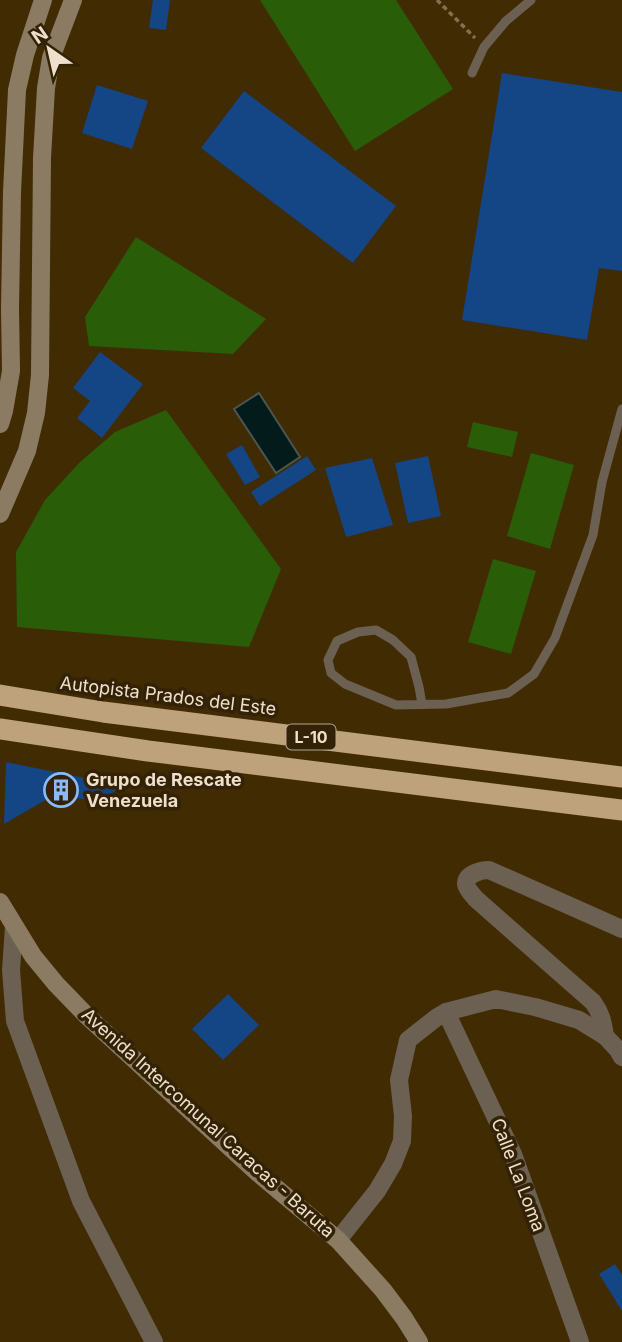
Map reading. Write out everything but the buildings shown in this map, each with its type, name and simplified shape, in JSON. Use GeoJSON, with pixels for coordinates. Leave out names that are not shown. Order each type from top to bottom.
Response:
{"type":"FeatureCollection","features":[{"type":"Feature","properties":{"kind":"highway","name":"Autopista Prados del Este"},"geometry":{"type":"LineString","coordinates":[[0,695],[103,712],[622,777]]}},
{"type":"Feature","properties":{"kind":"highway","name":"L-10"},"geometry":{"type":"LineString","coordinates":[[0,729],[148,751],[622,810]]}},
{"type":"Feature","properties":{"kind":"street"},"geometry":{"type":"LineString","coordinates":[[0,424],[11,371],[12,192],[17,90],[43,0]]}},
{"type":"Feature","properties":{"kind":"street"},"geometry":{"type":"LineString","coordinates":[[0,514],[27,451],[36,412],[40,375],[46,88],[51,58],[72,0]]}},
{"type":"Feature","properties":{"kind":"street"},"geometry":{"type":"LineString","coordinates":[[605,1036],[603,1020],[593,1002],[476,899],[466,884],[468,877],[489,870],[622,929]]}},
{"type":"Feature","properties":{"kind":"street","name":"Avenida Intercomunal Caracas - Baruta"},"geometry":{"type":"LineString","coordinates":[[0,902],[33,956],[56,984],[258,1173],[338,1240],[383,1290],[419,1342]]}},
{"type":"Feature","properties":{"kind":"street"},"geometry":{"type":"LineString","coordinates":[[14,926],[12,970],[15,1021],[81,1201],[154,1342]]}},
{"type":"Feature","properties":{"kind":"street"},"geometry":{"type":"LineString","coordinates":[[338,1240],[377,1191],[393,1164],[402,1141],[403,1116],[399,1080],[408,1040],[446,1012],[496,999],[536,1007],[579,1020],[605,1036],[622,1057]]}},
{"type":"Feature","properties":{"kind":"street","name":"Calle La Loma"},"geometry":{"type":"LineString","coordinates":[[446,1012],[513,1154],[580,1342]]}},
{"type":"Feature","properties":{"kind":"lane"},"geometry":{"type":"LineString","coordinates":[[472,73],[484,47],[506,21],[531,0]]}},
{"type":"Feature","properties":{"kind":"lane"},"geometry":{"type":"LineString","coordinates":[[422,704],[411,657],[393,640],[376,630],[358,632],[337,641],[328,660],[331,673],[345,684],[396,705],[446,704],[508,693],[534,674],[555,638],[593,535],[602,482],[622,409]]}},
{"type":"Feature","properties":{"kind":"path"},"geometry":{"type":"LineString","coordinates":[[436,0],[484,47]]}},
{"type":"Feature","properties":{"kind":"green space"},"geometry":{"type":"Polygon","coordinates":[[[260,0],[396,0],[453,89],[355,151],[260,0]]]}},
{"type":"Feature","properties":{"kind":"green space"},"geometry":{"type":"Polygon","coordinates":[[[136,237],[266,319],[233,354],[89,346],[85,317],[136,237]]]}},
{"type":"Feature","properties":{"kind":"green space"},"geometry":{"type":"Polygon","coordinates":[[[166,410],[281,569],[249,647],[17,627],[16,552],[45,500],[80,462],[115,432],[166,410]]]}},
{"type":"Feature","properties":{"kind":"green space"},"geometry":{"type":"Polygon","coordinates":[[[473,422],[518,432],[512,457],[467,447],[473,422]]]}},
{"type":"Feature","properties":{"kind":"green space"},"geometry":{"type":"Polygon","coordinates":[[[531,453],[574,465],[550,549],[507,536],[531,453]]]}},
{"type":"Feature","properties":{"kind":"green space"},"geometry":{"type":"Polygon","coordinates":[[[493,559],[536,571],[511,654],[468,642],[493,559]]]}},
{"type":"Feature","properties":{"kind":"water"},"geometry":{"type":"Polygon","coordinates":[[[259,393],[300,457],[276,473],[234,409],[259,393]]]}},
{"type":"Feature","properties":{"kind":"place","name":"Grupo de Rescate Venezuela"},"geometry":{"type":"Point","coordinates":[61,790]}}]}
